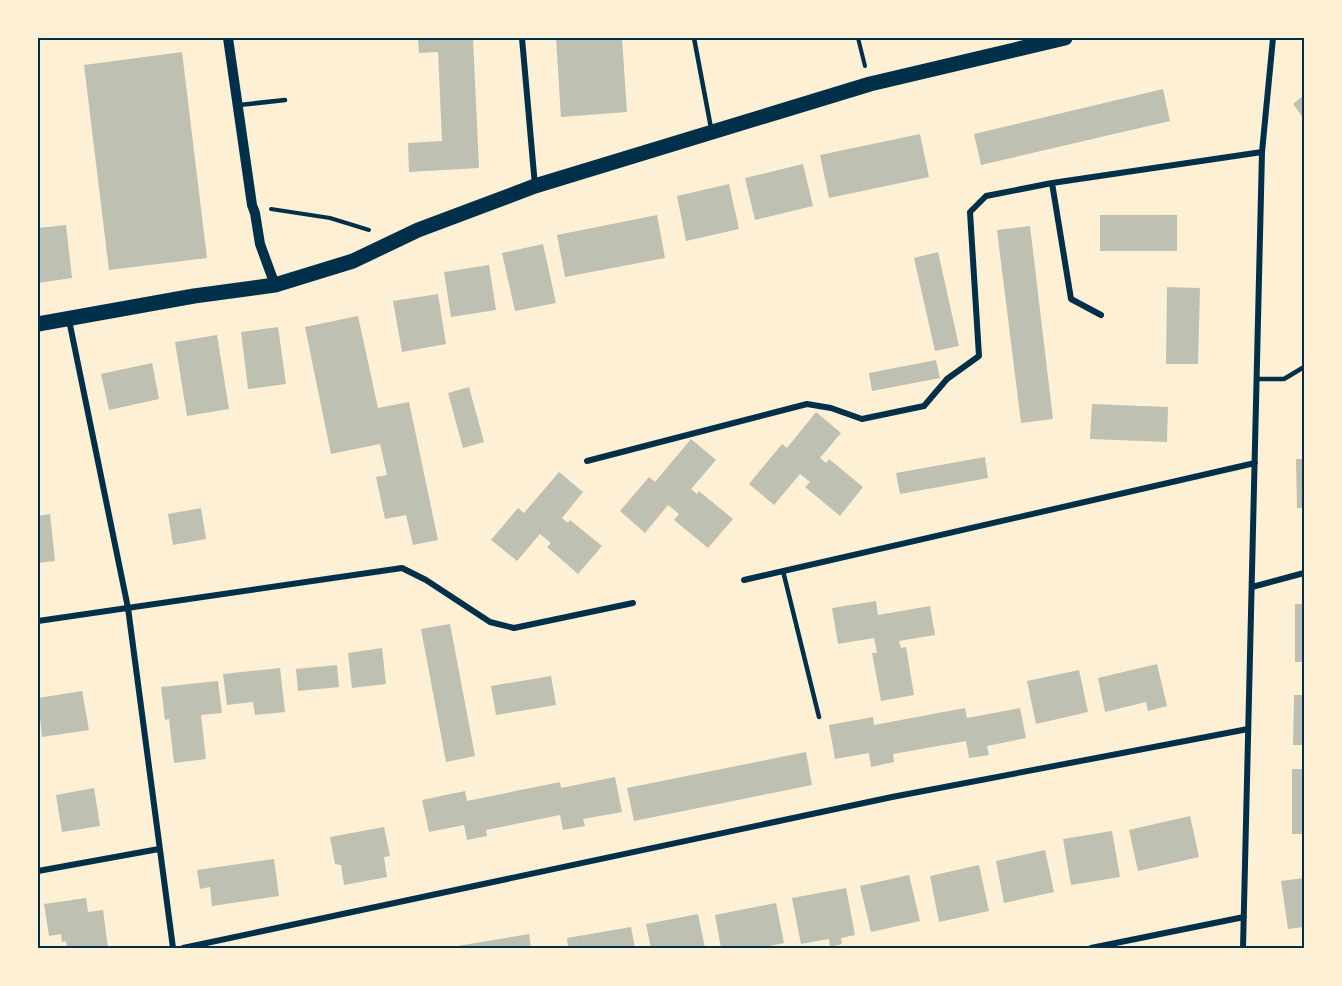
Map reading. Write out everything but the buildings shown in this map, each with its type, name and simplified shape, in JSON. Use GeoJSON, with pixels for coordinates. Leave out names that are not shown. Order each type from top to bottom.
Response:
{"type":"FeatureCollection","features":[{"type":"Feature","properties":{"kind":"main road"},"geometry":{"type":"LineString","coordinates":[[38,324],[194,296],[275,285],[353,261],[418,230],[535,186],[870,84],[1065,38]]}},
{"type":"Feature","properties":{"kind":"street"},"geometry":{"type":"LineString","coordinates":[[228,38],[252,205],[260,244],[275,285]]}},
{"type":"Feature","properties":{"kind":"street"},"geometry":{"type":"LineString","coordinates":[[522,38],[535,186]]}},
{"type":"Feature","properties":{"kind":"street"},"geometry":{"type":"LineString","coordinates":[[1243,948],[1262,152],[1273,38]]}},
{"type":"Feature","properties":{"kind":"street"},"geometry":{"type":"LineString","coordinates":[[587,460],[807,404],[831,408],[862,419],[924,406],[947,379],[980,356],[970,212],[986,196],[1052,183],[1262,152]]}},
{"type":"Feature","properties":{"kind":"street"},"geometry":{"type":"LineString","coordinates":[[1052,183],[1071,299],[1101,315]]}},
{"type":"Feature","properties":{"kind":"street"},"geometry":{"type":"LineString","coordinates":[[69,320],[128,608],[173,948]]}},
{"type":"Feature","properties":{"kind":"street"},"geometry":{"type":"LineString","coordinates":[[744,580],[1255,464]]}},
{"type":"Feature","properties":{"kind":"street"},"geometry":{"type":"LineString","coordinates":[[38,621],[402,568],[426,580],[490,622],[514,628],[633,603]]}},
{"type":"Feature","properties":{"kind":"street"},"geometry":{"type":"LineString","coordinates":[[1252,586],[1305,573]]}},
{"type":"Feature","properties":{"kind":"street"},"geometry":{"type":"LineString","coordinates":[[183,948],[892,797],[1248,729]]}},
{"type":"Feature","properties":{"kind":"street"},"geometry":{"type":"LineString","coordinates":[[38,871],[159,849]]}},
{"type":"Feature","properties":{"kind":"street"},"geometry":{"type":"LineString","coordinates":[[1091,948],[1244,917]]}},
{"type":"Feature","properties":{"kind":"lane"},"geometry":{"type":"LineString","coordinates":[[694,38],[712,131]]}},
{"type":"Feature","properties":{"kind":"lane"},"geometry":{"type":"LineString","coordinates":[[236,105],[285,100]]}},
{"type":"Feature","properties":{"kind":"lane"},"geometry":{"type":"LineString","coordinates":[[1257,379],[1284,379],[1305,367]]}},
{"type":"Feature","properties":{"kind":"lane"},"geometry":{"type":"LineString","coordinates":[[783,571],[819,717]]}},
{"type":"Feature","properties":{"kind":"path"},"geometry":{"type":"LineString","coordinates":[[858,38],[870,84]]}},
{"type":"Feature","properties":{"kind":"path"},"geometry":{"type":"LineString","coordinates":[[255,213],[273,209],[330,218],[368,230],[384,246]]}}]}
